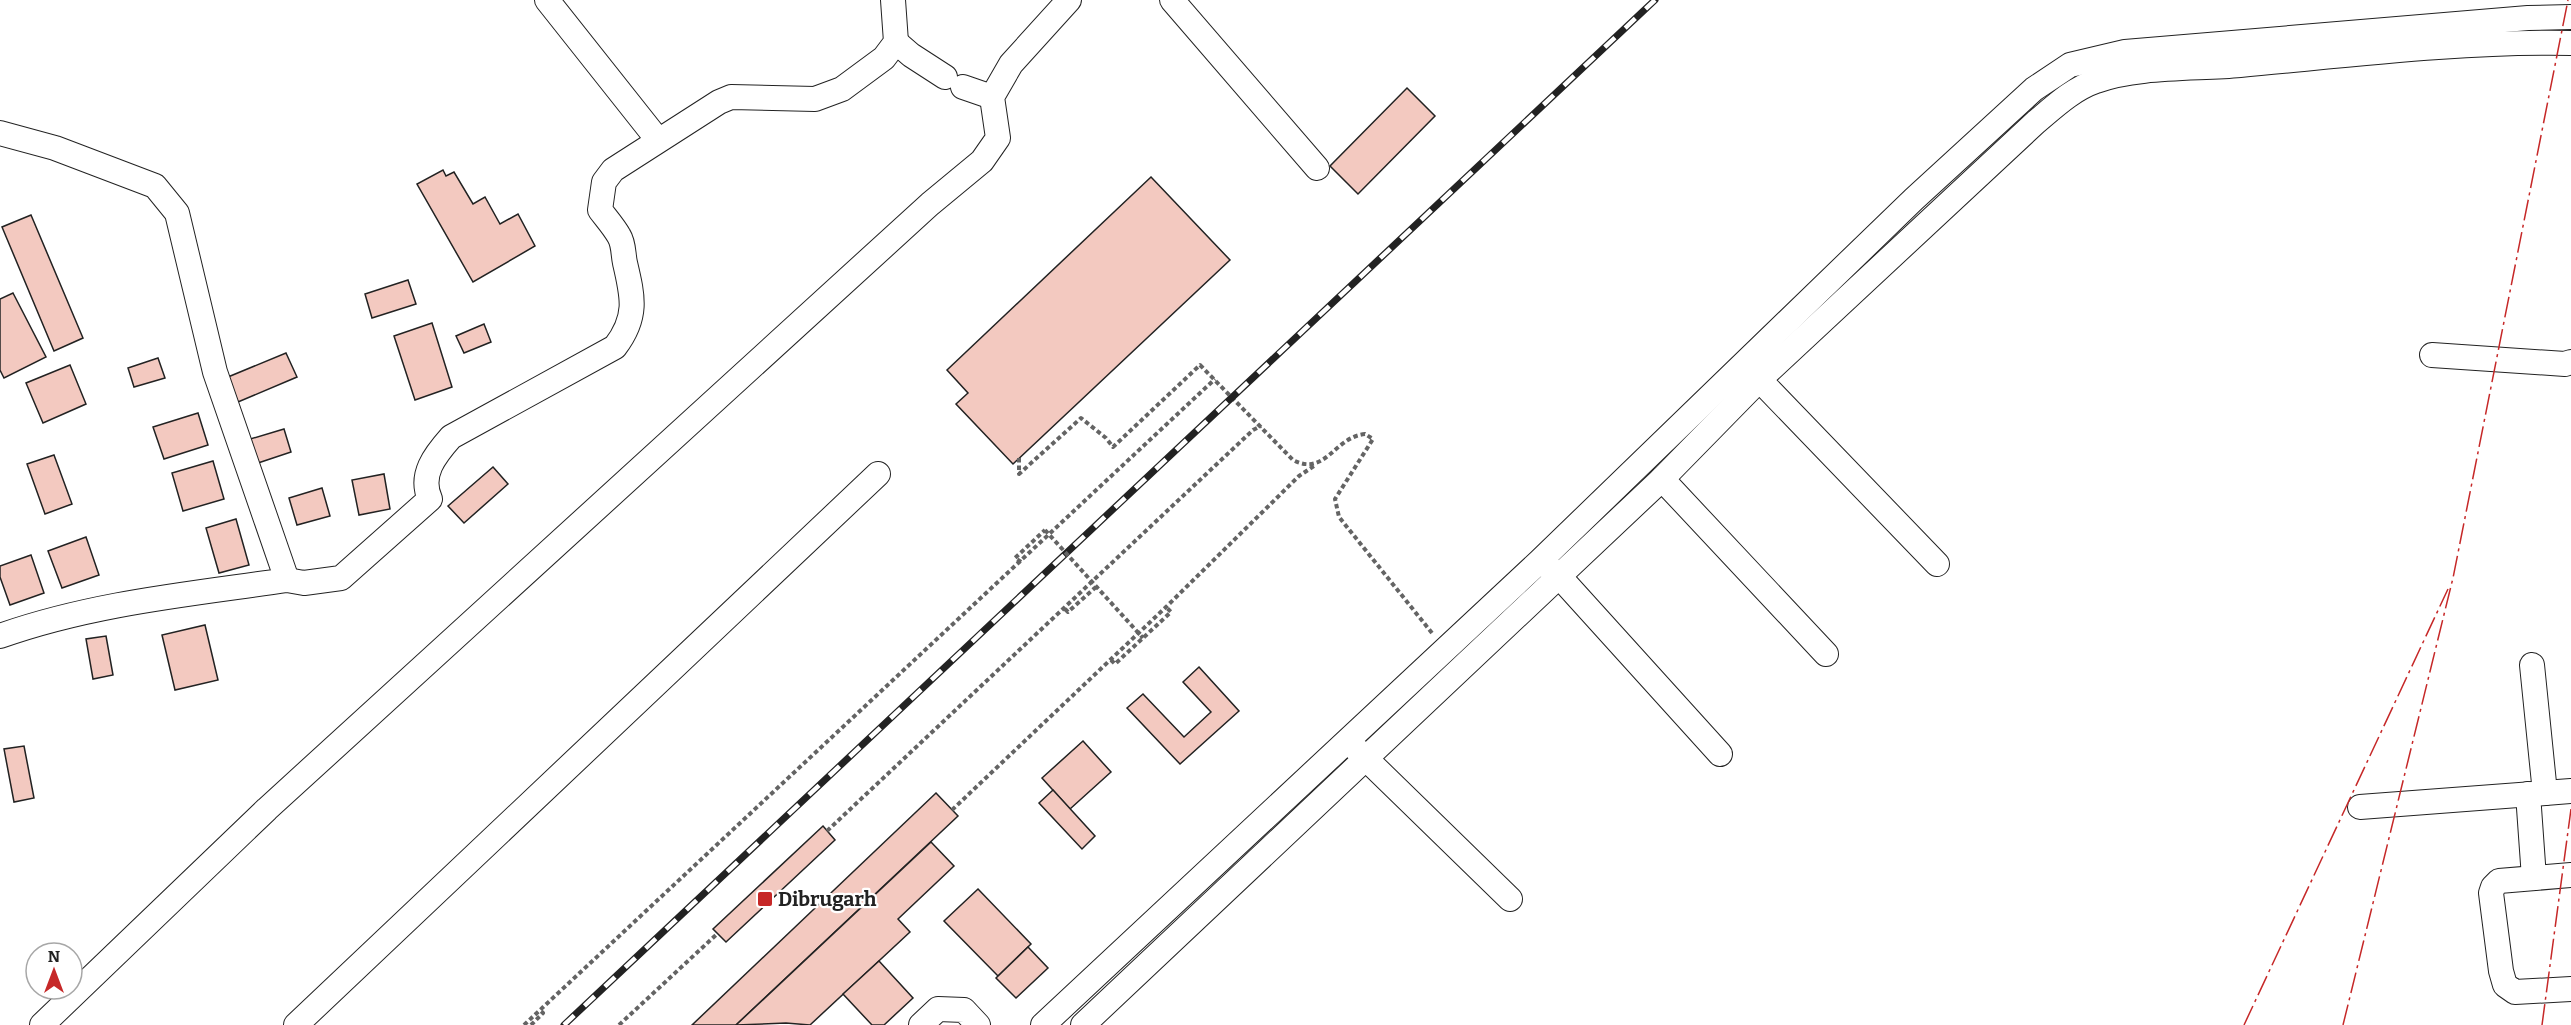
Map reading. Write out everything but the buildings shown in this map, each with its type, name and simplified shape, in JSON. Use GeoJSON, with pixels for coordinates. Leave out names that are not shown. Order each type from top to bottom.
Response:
{"type":"FeatureCollection","features":[{"type":"Feature","properties":{"kind":"street"},"geometry":{"type":"LineString","coordinates":[[547,0],[658,140]]}},
{"type":"Feature","properties":{"kind":"street"},"geometry":{"type":"LineString","coordinates":[[0,636],[31,625],[124,603],[287,580],[304,583],[341,578],[430,499],[425,482],[429,469],[437,453],[451,437],[615,347],[626,332],[632,311],[632,295],[619,237],[600,210],[603,182],[614,170],[719,102],[731,98],[815,99],[842,89],[884,58],[896,42],[893,0]]}},
{"type":"Feature","properties":{"kind":"street"},"geometry":{"type":"LineString","coordinates":[[42,1025],[267,809],[930,204],[982,161],[998,138],[992,97],[1011,64],[1069,0]]}},
{"type":"Feature","properties":{"kind":"street"},"geometry":{"type":"LineString","coordinates":[[1172,0],[1317,168]]}},
{"type":"Feature","properties":{"kind":"street"},"geometry":{"type":"LineString","coordinates":[[2528,42],[2529,9]]}},
{"type":"Feature","properties":{"kind":"street"},"geometry":{"type":"LineString","coordinates":[[1043,1025],[1445,650],[1662,479],[1752,372],[1914,200],[2034,89],[2070,65],[2125,52],[2529,9],[2571,17]]}},
{"type":"Feature","properties":{"kind":"street"},"geometry":{"type":"LineString","coordinates":[[896,42],[911,55],[954,82],[992,97]]}},
{"type":"Feature","properties":{"kind":"street"},"geometry":{"type":"LineString","coordinates":[[1083,1025],[1366,758],[1549,568],[1752,372],[2036,122],[2075,91],[2097,80],[2148,71],[2343,53],[2528,42],[2571,43]]}},
{"type":"Feature","properties":{"kind":"street"},"geometry":{"type":"LineString","coordinates":[[0,133],[55,148],[155,186],[177,213],[215,372],[287,580]]}},
{"type":"Feature","properties":{"kind":"street"},"geometry":{"type":"LineString","coordinates":[[2432,355],[2565,364],[2571,362]]}},
{"type":"Feature","properties":{"kind":"street"},"geometry":{"type":"LineString","coordinates":[[1752,372],[1937,564]]}},
{"type":"Feature","properties":{"kind":"street"},"geometry":{"type":"LineString","coordinates":[[296,1025],[878,474]]}},
{"type":"Feature","properties":{"kind":"street"},"geometry":{"type":"LineString","coordinates":[[1662,479],[1826,654]]}},
{"type":"Feature","properties":{"kind":"street"},"geometry":{"type":"LineString","coordinates":[[1549,568],[1720,754]]}},
{"type":"Feature","properties":{"kind":"street"},"geometry":{"type":"LineString","coordinates":[[2532,665],[2537,794],[2534,878]]}},
{"type":"Feature","properties":{"kind":"street"},"geometry":{"type":"LineString","coordinates":[[1348,741],[1510,899]]}},
{"type":"Feature","properties":{"kind":"street"},"geometry":{"type":"LineString","coordinates":[[2360,807],[2571,791]]}},
{"type":"Feature","properties":{"kind":"street"},"geometry":{"type":"LineString","coordinates":[[2571,875],[2499,881],[2491,893],[2501,971],[2505,985],[2515,993],[2571,989]]}},
{"type":"Feature","properties":{"kind":"street"},"geometry":{"type":"LineString","coordinates":[[921,1025],[938,1009],[964,1010],[978,1025]]}},
{"type":"Feature","properties":{"kind":"path"},"geometry":{"type":"LineString","coordinates":[[1019,458],[1019,474],[1081,418],[1106,438],[1113,447],[1200,365],[1293,460],[1304,466],[1315,466]]}},
{"type":"Feature","properties":{"kind":"path"},"geometry":{"type":"LineString","coordinates":[[525,1025],[1215,379]]}},
{"type":"Feature","properties":{"kind":"path"},"geometry":{"type":"LineString","coordinates":[[827,831],[1253,430],[1261,426]]}},
{"type":"Feature","properties":{"kind":"path"},"geometry":{"type":"LineString","coordinates":[[952,810],[1111,660],[1299,476],[1355,435],[1365,434],[1373,439],[1335,499],[1339,517],[1445,650]]}},
{"type":"Feature","properties":{"kind":"path"},"geometry":{"type":"LineString","coordinates":[[1021,562],[1015,558],[1045,530],[1143,638]]}},
{"type":"Feature","properties":{"kind":"path"},"geometry":{"type":"LineString","coordinates":[[1065,609],[1068,612],[1096,587]]}},
{"type":"Feature","properties":{"kind":"path"},"geometry":{"type":"LineString","coordinates":[[1111,660],[1115,664],[1171,612],[1166,607]]}},
{"type":"Feature","properties":{"kind":"path"},"geometry":{"type":"LineString","coordinates":[[619,1025],[717,934]]}},
{"type":"Feature","properties":{"kind":"path"},"geometry":{"type":"LineString","coordinates":[[531,1025],[543,1013],[540,1010]]}},
{"type":"Feature","properties":{"kind":"railway"},"geometry":{"type":"LineString","coordinates":[[564,1025],[1655,0]]}},
{"type":"Feature","properties":{"kind":"power"},"geometry":{"type":"LineString","coordinates":[[2343,1025],[2453,578],[2568,0]]}},
{"type":"Feature","properties":{"kind":"power"},"geometry":{"type":"LineString","coordinates":[[2244,1025],[2448,589]]}},
{"type":"Feature","properties":{"kind":"power"},"geometry":{"type":"LineString","coordinates":[[2542,1025],[2571,809]]}},
{"type":"Feature","properties":{"kind":"place","name":"Dibrugarh"},"geometry":{"type":"Point","coordinates":[765,899]}}]}
